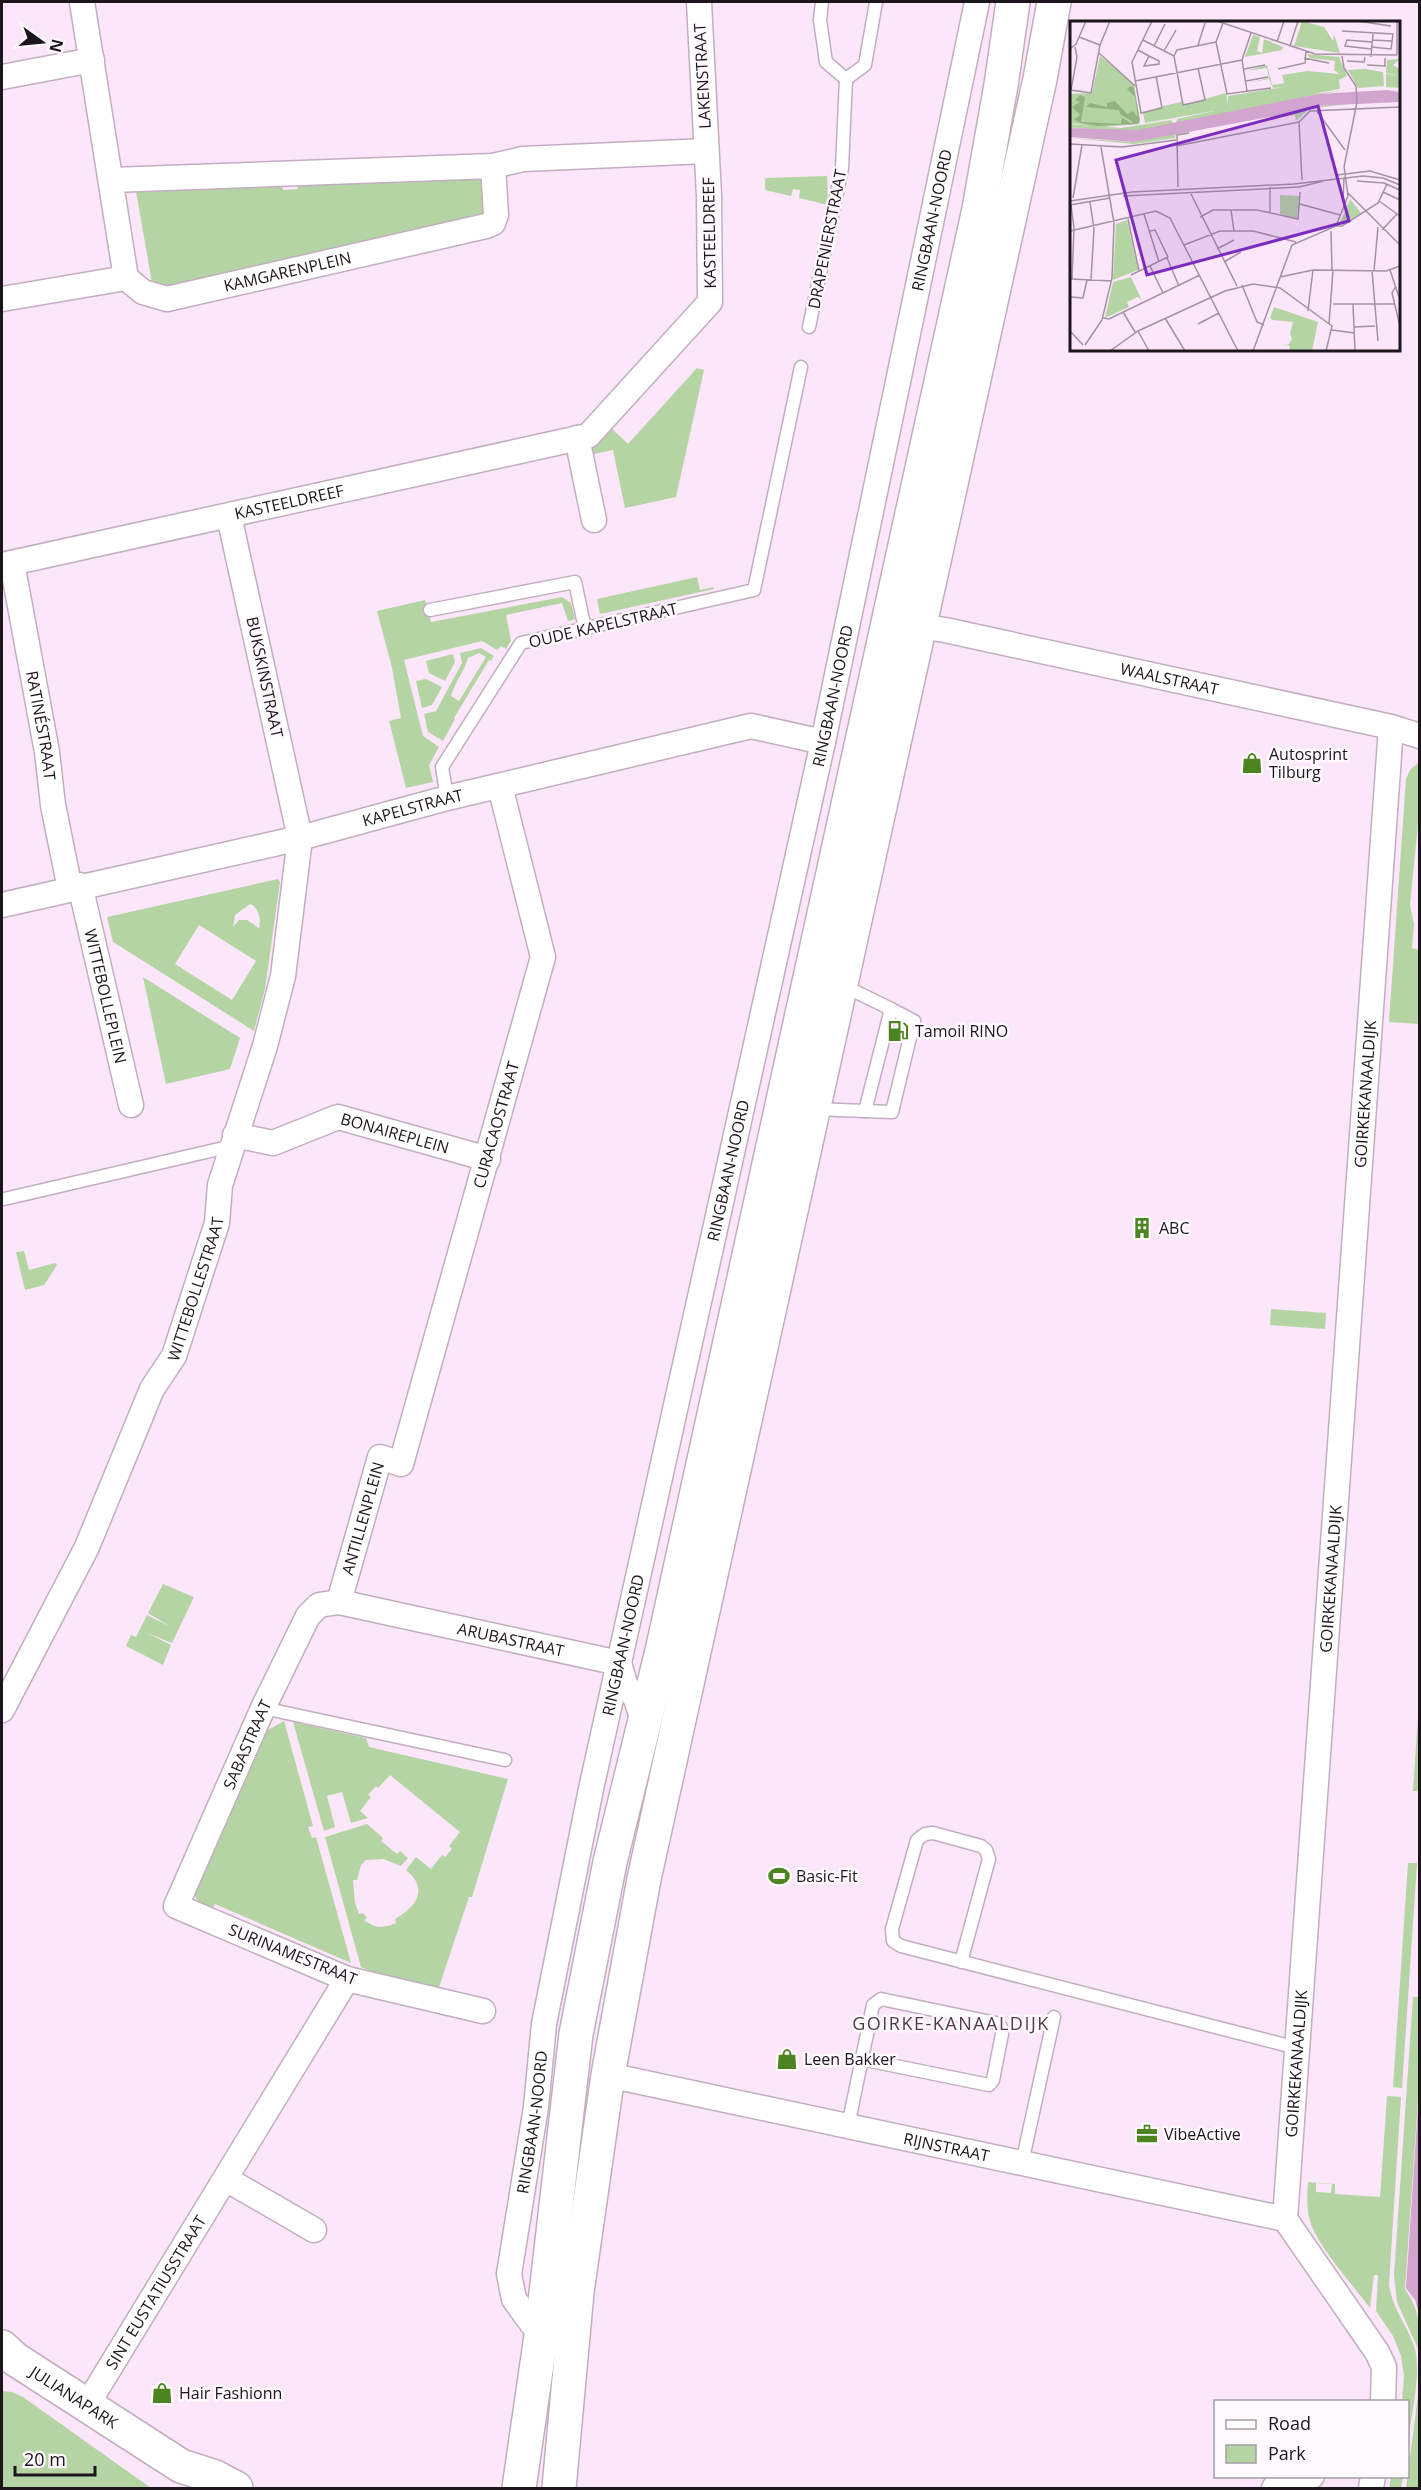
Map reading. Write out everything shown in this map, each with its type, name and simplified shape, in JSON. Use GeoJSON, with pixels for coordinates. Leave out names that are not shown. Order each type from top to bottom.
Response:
{"type":"FeatureCollection","features":[{"type":"Feature","properties":{"kind":"main road","name":"RINGBAAN-NOORD"},"geometry":{"type":"LineString","coordinates":[[519,2488],[541,2336],[576,2034],[610,1862],[644,1724],[979,209],[1013,2]]}},
{"type":"Feature","properties":{"kind":"main road"},"geometry":{"type":"LineString","coordinates":[[558,2488],[577,2292],[621,2077],[644,1879],[1040,79],[1054,2]]}},
{"type":"Feature","properties":{"kind":"main road","name":"RINGBAAN-NOORD"},"geometry":{"type":"LineString","coordinates":[[610,1862],[617,1894],[616,1913],[601,1990],[591,2063],[593,2070],[621,2077]]}},
{"type":"Feature","properties":{"kind":"main road","name":"JULIANAPARK"},"geometry":{"type":"LineString","coordinates":[[2,2347],[15,2359],[87,2405],[188,2477],[215,2477],[236,2488]]}},
{"type":"Feature","properties":{"kind":"street"},"geometry":{"type":"LineString","coordinates":[[2,299],[126,278],[82,2]]}},
{"type":"Feature","properties":{"kind":"street","name":"LAKENSTRAAT"},"geometry":{"type":"LineString","coordinates":[[699,2],[706,151]]}},
{"type":"Feature","properties":{"kind":"street","name":"RINGBAAN-NOORD"},"geometry":{"type":"LineString","coordinates":[[541,2336],[514,2299],[509,2274],[536,2107],[544,2024],[591,1789],[823,742],[977,2]]}},
{"type":"Feature","properties":{"kind":"street"},"geometry":{"type":"LineString","coordinates":[[2,77],[92,60]]}},
{"type":"Feature","properties":{"kind":"street"},"geometry":{"type":"LineString","coordinates":[[112,180],[493,166],[523,159],[706,151]]}},
{"type":"Feature","properties":{"kind":"street","name":"KASTEELDREEF"},"geometry":{"type":"LineString","coordinates":[[7,564],[588,435],[710,302],[709,196],[706,151]]}},
{"type":"Feature","properties":{"kind":"street","name":"KAMGARENPLEIN"},"geometry":{"type":"LineString","coordinates":[[126,278],[143,292],[167,298],[486,226],[493,223],[496,215],[493,166]]}},
{"type":"Feature","properties":{"kind":"street"},"geometry":{"type":"LineString","coordinates":[[576,438],[594,520]]}},
{"type":"Feature","properties":{"kind":"street","name":"BUKSKINSTRAAT"},"geometry":{"type":"LineString","coordinates":[[229,516],[300,838]]}},
{"type":"Feature","properties":{"kind":"street","name":"RATINÉSTRAAT"},"geometry":{"type":"LineString","coordinates":[[7,564],[34,676],[53,805],[75,887]]}},
{"type":"Feature","properties":{"kind":"street","name":"WAALSTRAAT"},"geometry":{"type":"LineString","coordinates":[[919,626],[1391,727],[1419,736]]}},
{"type":"Feature","properties":{"kind":"street","name":"KAPELSTRAAT"},"geometry":{"type":"LineString","coordinates":[[2,904],[300,838],[447,798],[751,726],[823,742]]}},
{"type":"Feature","properties":{"kind":"street","name":"GOIRKEKANAALDIJK"},"geometry":{"type":"LineString","coordinates":[[1285,2219],[1391,727]]}},
{"type":"Feature","properties":{"kind":"street","name":"CURACAOSTRAAT"},"geometry":{"type":"LineString","coordinates":[[402,1464],[543,957],[500,786]]}},
{"type":"Feature","properties":{"kind":"street","name":"WITTEBOLLESTRAAT"},"geometry":{"type":"LineString","coordinates":[[2,1710],[32,1648],[87,1547],[152,1389],[174,1356],[217,1223],[220,1185],[265,1046],[283,976],[300,838]]}},
{"type":"Feature","properties":{"kind":"street","name":"WITTEBOLLEPLEIN"},"geometry":{"type":"LineString","coordinates":[[75,887],[132,1106]]}},
{"type":"Feature","properties":{"kind":"street","name":"BONAIREPLEIN"},"geometry":{"type":"LineString","coordinates":[[233,1141],[273,1143],[338,1117],[488,1159]]}},
{"type":"Feature","properties":{"kind":"street","name":"ANTILLENPLEIN"},"geometry":{"type":"LineString","coordinates":[[339,1602],[380,1457],[402,1464]]}},
{"type":"Feature","properties":{"kind":"street","name":"ARUBASTRAAT"},"geometry":{"type":"LineString","coordinates":[[339,1602],[619,1663]]}},
{"type":"Feature","properties":{"kind":"street","name":"SABASTRAAT"},"geometry":{"type":"LineString","coordinates":[[176,1906],[263,1708],[308,1616],[319,1605],[339,1602]]}},
{"type":"Feature","properties":{"kind":"street"},"geometry":{"type":"LineString","coordinates":[[619,1663],[625,1684],[636,1699],[644,1724]]}},
{"type":"Feature","properties":{"kind":"street","name":"SURINAMESTRAAT"},"geometry":{"type":"LineString","coordinates":[[176,1906],[346,1979],[483,2011]]}},
{"type":"Feature","properties":{"kind":"street","name":"SINT EUSTATIUSSTRAAT"},"geometry":{"type":"LineString","coordinates":[[87,2405],[346,1979]]}},
{"type":"Feature","properties":{"kind":"street","name":"RIJNSTRAAT"},"geometry":{"type":"LineString","coordinates":[[621,2077],[1285,2219]]}},
{"type":"Feature","properties":{"kind":"street"},"geometry":{"type":"LineString","coordinates":[[226,2179],[314,2230]]}},
{"type":"Feature","properties":{"kind":"street"},"geometry":{"type":"LineString","coordinates":[[1285,2219],[1377,2352],[1384,2367],[1383,2400]]}},
{"type":"Feature","properties":{"kind":"street"},"geometry":{"type":"LineString","coordinates":[[1274,2488],[1306,2478]]}},
{"type":"Feature","properties":{"kind":"lane"},"geometry":{"type":"LineString","coordinates":[[822,2],[820,20],[826,62],[846,79],[865,65],[876,2]]}},
{"type":"Feature","properties":{"kind":"lane","name":"DRAPENIERSTRAAT"},"geometry":{"type":"LineString","coordinates":[[809,327],[842,168],[846,79]]}},
{"type":"Feature","properties":{"kind":"lane","name":"OUDE KAPELSTRAAT"},"geometry":{"type":"LineString","coordinates":[[447,798],[442,767],[521,644],[754,590],[801,367]]}},
{"type":"Feature","properties":{"kind":"lane"},"geometry":{"type":"LineString","coordinates":[[430,610],[575,582],[585,629]]}},
{"type":"Feature","properties":{"kind":"lane"},"geometry":{"type":"LineString","coordinates":[[813,1109],[892,1112],[914,1021],[841,984]]}},
{"type":"Feature","properties":{"kind":"lane"},"geometry":{"type":"LineString","coordinates":[[865,1111],[891,1009]]}},
{"type":"Feature","properties":{"kind":"lane"},"geometry":{"type":"LineString","coordinates":[[4,1199],[233,1141]]}},
{"type":"Feature","properties":{"kind":"lane"},"geometry":{"type":"LineString","coordinates":[[263,1708],[505,1760]]}},
{"type":"Feature","properties":{"kind":"lane"},"geometry":{"type":"LineString","coordinates":[[962,1962],[989,1859],[986,1850],[981,1846],[933,1833],[925,1834],[917,1840],[892,1929],[893,1941],[901,1946],[962,1962],[1297,2048]]}},
{"type":"Feature","properties":{"kind":"lane"},"geometry":{"type":"LineString","coordinates":[[848,2126],[861,2059],[873,2005],[881,1999],[996,2023],[1001,2027],[1002,2034],[993,2080],[989,2085],[861,2059]]}},
{"type":"Feature","properties":{"kind":"lane"},"geometry":{"type":"LineString","coordinates":[[1022,2163],[1054,2017]]}},
{"type":"Feature","properties":{"kind":"green space"},"geometry":{"type":"Polygon","coordinates":[[[478,176],[485,183],[484,216],[168,287],[152,283],[136,191],[139,189],[281,182],[283,190],[298,189],[297,181],[478,176]]]}},
{"type":"Feature","properties":{"kind":"green space"},"geometry":{"type":"Polygon","coordinates":[[[827,176],[828,205],[799,198],[800,190],[793,189],[791,196],[765,190],[765,178],[827,176]]]}},
{"type":"Feature","properties":{"kind":"green space"},"geometry":{"type":"Polygon","coordinates":[[[697,368],[704,370],[676,497],[625,508],[613,450],[594,454],[591,443],[610,427],[628,444],[697,368]]]}},
{"type":"Feature","properties":{"kind":"green space"},"geometry":{"type":"Polygon","coordinates":[[[697,577],[700,590],[714,587],[714,589],[600,614],[597,599],[697,577]]]}},
{"type":"Feature","properties":{"kind":"green space"},"geometry":{"type":"Polygon","coordinates":[[[562,597],[571,603],[575,619],[568,621],[562,603],[506,615],[511,641],[506,649],[501,646],[497,650],[482,641],[404,660],[423,736],[439,747],[429,765],[433,782],[406,788],[389,721],[401,718],[392,668],[377,611],[425,600],[431,622],[562,597]]]}},
{"type":"Feature","properties":{"kind":"green space"},"geometry":{"type":"Polygon","coordinates":[[[481,648],[494,656],[491,661],[489,660],[454,718],[443,741],[428,732],[424,714],[436,711],[462,663],[460,653],[481,648]],[[479,653],[468,658],[451,696],[459,701],[486,657],[479,653]]]}},
{"type":"Feature","properties":{"kind":"green space"},"geometry":{"type":"Polygon","coordinates":[[[453,654],[455,662],[445,681],[429,673],[426,661],[453,654]]]}},
{"type":"Feature","properties":{"kind":"green space"},"geometry":{"type":"Polygon","coordinates":[[[426,679],[442,687],[432,705],[422,708],[416,681],[426,679]]]}},
{"type":"Feature","properties":{"kind":"green space"},"geometry":{"type":"Polygon","coordinates":[[[1419,762],[1419,813],[1410,905],[1414,924],[1412,948],[1419,950],[1419,1024],[1389,1022],[1406,779],[1410,770],[1419,762]]]}},
{"type":"Feature","properties":{"kind":"green space"},"geometry":{"type":"Polygon","coordinates":[[[278,879],[280,882],[265,989],[254,1031],[113,942],[107,917],[278,879]],[[250,904],[235,915],[233,927],[239,920],[247,920],[259,928],[259,914],[250,904]],[[199,925],[175,964],[232,1000],[256,961],[199,925]]]}},
{"type":"Feature","properties":{"kind":"green space"},"geometry":{"type":"Polygon","coordinates":[[[143,977],[240,1038],[230,1069],[166,1084],[143,977]]]}},
{"type":"Feature","properties":{"kind":"green space"},"geometry":{"type":"Polygon","coordinates":[[[24,1251],[29,1270],[55,1263],[57,1265],[44,1285],[25,1290],[16,1252],[24,1251]]]}},
{"type":"Feature","properties":{"kind":"green space"},"geometry":{"type":"Polygon","coordinates":[[[1271,1309],[1326,1313],[1325,1329],[1270,1325],[1271,1309]]]}},
{"type":"Feature","properties":{"kind":"green space"},"geometry":{"type":"Polygon","coordinates":[[[163,1584],[194,1597],[172,1643],[147,1633],[171,1645],[163,1665],[126,1646],[131,1635],[136,1637],[147,1615],[171,1627],[148,1613],[163,1584]]]}},
{"type":"Feature","properties":{"kind":"green space"},"geometry":{"type":"Polygon","coordinates":[[[1419,1702],[1420,1791],[1413,1791],[1419,1702]]]}},
{"type":"Feature","properties":{"kind":"green space"},"geometry":{"type":"Polygon","coordinates":[[[284,1721],[313,1826],[308,1827],[312,1838],[316,1837],[351,1963],[215,1904],[212,1910],[200,1903],[195,1895],[194,1891],[265,1729],[268,1730],[284,1721]]]}},
{"type":"Feature","properties":{"kind":"green space"},"geometry":{"type":"Polygon","coordinates":[[[293,1722],[366,1738],[369,1747],[508,1779],[472,1897],[469,1897],[438,1990],[377,1974],[361,1967],[325,1837],[367,1824],[383,1838],[381,1841],[397,1854],[400,1851],[408,1858],[401,1866],[383,1859],[366,1860],[361,1865],[357,1880],[353,1880],[355,1903],[359,1914],[363,1913],[367,1918],[364,1920],[372,1925],[384,1927],[396,1923],[395,1919],[409,1909],[417,1897],[417,1884],[406,1870],[416,1857],[431,1869],[442,1855],[445,1857],[452,1849],[449,1846],[460,1832],[390,1775],[368,1795],[371,1797],[360,1811],[368,1818],[351,1823],[342,1792],[327,1796],[335,1827],[324,1831],[293,1722]]]}},
{"type":"Feature","properties":{"kind":"green space"},"geometry":{"type":"Polygon","coordinates":[[[1408,1863],[1417,1863],[1402,2088],[1393,2087],[1408,1863]]]}},
{"type":"Feature","properties":{"kind":"green space"},"geometry":{"type":"Polygon","coordinates":[[[1413,1997],[1419,1997],[1419,2085],[1405,2289],[1414,2304],[1418,2319],[1419,2351],[1397,2302],[1394,2275],[1413,1997]]]}},
{"type":"Feature","properties":{"kind":"green space"},"geometry":{"type":"Polygon","coordinates":[[[1387,2096],[1401,2097],[1389,2284],[1393,2301],[1412,2341],[1417,2359],[1417,2381],[1409,2436],[1409,2400],[1402,2400],[1404,2376],[1401,2356],[1393,2336],[1376,2311],[1378,2275],[1374,2275],[1370,2308],[1329,2256],[1311,2224],[1308,2214],[1308,2182],[1335,2184],[1335,2194],[1380,2197],[1387,2096]],[[1316,2183],[1316,2192],[1331,2193],[1332,2184],[1316,2183]]]}},
{"type":"Feature","properties":{"kind":"green space"},"geometry":{"type":"Polygon","coordinates":[[[1419,2388],[1419,2488],[1406,2488],[1419,2388]]]}},
{"type":"Feature","properties":{"kind":"green space"},"geometry":{"type":"Polygon","coordinates":[[[2,2391],[23,2397],[151,2488],[2,2488],[2,2391]]]}},
{"type":"Feature","properties":{"kind":"green space"},"geometry":{"type":"Polygon","coordinates":[[[1391,2478],[1403,2478],[1401,2488],[1389,2488],[1391,2478]]]}},
{"type":"Feature","properties":{"kind":"shaded area"},"geometry":{"type":"Polygon","coordinates":[[[1419,2091],[1419,2314],[1415,2300],[1406,2288],[1419,2091]]]}},
{"type":"Feature","properties":{"kind":"place","name":"Autosprint Tilburg"},"geometry":{"type":"Point","coordinates":[1252,763]}},
{"type":"Feature","properties":{"kind":"place","name":"Tamoil RINO"},"geometry":{"type":"Point","coordinates":[898,1031]}},
{"type":"Feature","properties":{"kind":"place","name":"ABC"},"geometry":{"type":"Point","coordinates":[1142,1228]}},
{"type":"Feature","properties":{"kind":"place","name":"Basic-Fit"},"geometry":{"type":"Point","coordinates":[779,1876]}},
{"type":"Feature","properties":{"kind":"place","name":"Leen Bakker"},"geometry":{"type":"Point","coordinates":[787,2059]}},
{"type":"Feature","properties":{"kind":"place","name":"VibeActive"},"geometry":{"type":"Point","coordinates":[1147,2134]}},
{"type":"Feature","properties":{"kind":"place","name":"Hair Fashionn"},"geometry":{"type":"Point","coordinates":[162,2393]}},
{"type":"Feature","properties":{"kind":"district","name":"GOIRKE-KANAALDIJK"},"geometry":{"type":"Point","coordinates":[951,2023]}}]}
